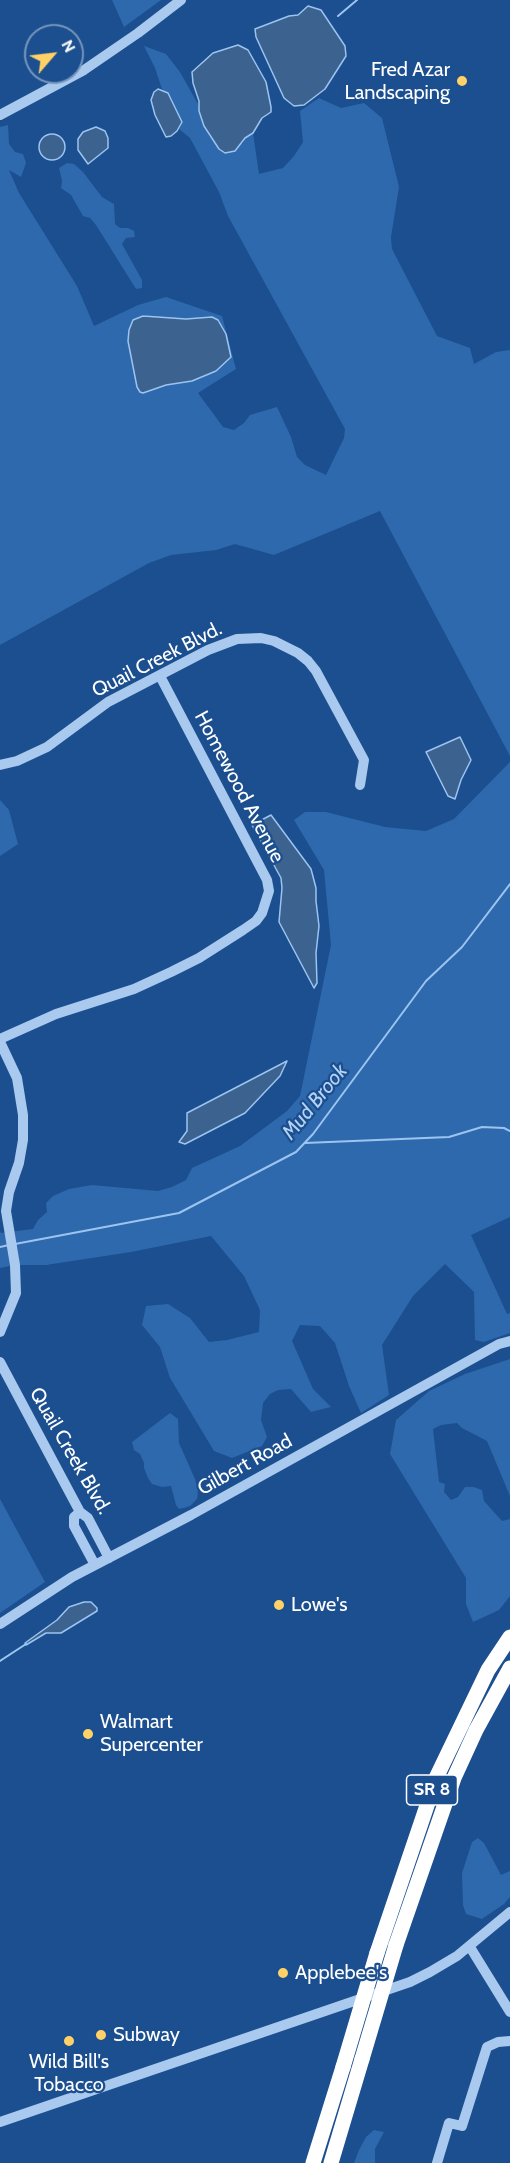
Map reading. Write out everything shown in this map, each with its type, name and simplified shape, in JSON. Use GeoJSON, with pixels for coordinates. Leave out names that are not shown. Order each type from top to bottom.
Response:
{"type":"FeatureCollection","features":[{"type":"Feature","properties":{"kind":"highway","name":"SR 8"},"geometry":{"type":"LineString","coordinates":[[314,2163],[377,1953],[437,1776],[488,1670],[510,1637]]}},
{"type":"Feature","properties":{"kind":"highway","name":"SR 8"},"geometry":{"type":"LineString","coordinates":[[331,2163],[396,1945],[454,1778],[476,1730],[510,1668]]}},
{"type":"Feature","properties":{"kind":"street"},"geometry":{"type":"LineString","coordinates":[[0,115],[84,70],[181,0]]}},
{"type":"Feature","properties":{"kind":"street","name":"Quail Creek Blvd."},"geometry":{"type":"LineString","coordinates":[[0,765],[17,761],[47,747],[108,702],[208,650],[237,639],[261,638],[286,646],[308,661],[316,671],[364,760],[360,785]]}},
{"type":"Feature","properties":{"kind":"street","name":"Homewood Avenue"},"geometry":{"type":"LineString","coordinates":[[0,1040],[56,1014],[134,989],[171,972],[243,930],[256,921],[262,913],[268,891],[267,880],[160,676]]}},
{"type":"Feature","properties":{"kind":"street"},"geometry":{"type":"LineString","coordinates":[[0,1040],[17,1078],[23,1115],[23,1140],[19,1163],[9,1192],[6,1211],[16,1273],[16,1293],[5,1311],[0,1332]]}},
{"type":"Feature","properties":{"kind":"street","name":"Gilbert Road"},"geometry":{"type":"LineString","coordinates":[[0,1624],[57,1585],[198,1512],[499,1344],[510,1341]]}},
{"type":"Feature","properties":{"kind":"street","name":"Quail Creek Blvd."},"geometry":{"type":"LineString","coordinates":[[0,1362],[80,1512],[88,1518],[109,1558]]}},
{"type":"Feature","properties":{"kind":"street"},"geometry":{"type":"LineString","coordinates":[[80,1512],[74,1517],[75,1526],[94,1565]]}},
{"type":"Feature","properties":{"kind":"street"},"geometry":{"type":"LineString","coordinates":[[0,2122],[410,1982],[470,1947],[510,1912]]}},
{"type":"Feature","properties":{"kind":"street"},"geometry":{"type":"LineString","coordinates":[[470,1947],[510,2012]]}},
{"type":"Feature","properties":{"kind":"street"},"geometry":{"type":"LineString","coordinates":[[437,2163],[449,2123],[462,2126],[488,2047],[498,2042],[510,2041]]}},
{"type":"Feature","properties":{"kind":"shaded area"},"geometry":{"type":"Polygon","coordinates":[[[112,0],[161,0],[124,27],[112,0]]]}},
{"type":"Feature","properties":{"kind":"shaded area"},"geometry":{"type":"Polygon","coordinates":[[[308,6],[321,10],[345,46],[346,56],[325,89],[304,105],[294,106],[284,98],[256,37],[255,29],[289,16],[298,15],[308,6]]]}},
{"type":"Feature","properties":{"kind":"shaded area"},"geometry":{"type":"Polygon","coordinates":[[[238,45],[248,50],[266,82],[271,112],[262,118],[253,133],[245,138],[235,151],[225,153],[219,149],[204,126],[192,72],[213,53],[238,45]]]}},
{"type":"Feature","properties":{"kind":"shaded area"},"geometry":{"type":"Polygon","coordinates":[[[144,46],[166,54],[180,72],[198,104],[204,126],[210,137],[242,144],[245,138],[253,133],[259,174],[283,168],[294,156],[303,142],[300,111],[319,98],[341,108],[364,103],[382,118],[399,187],[391,237],[392,249],[437,336],[470,348],[474,364],[496,352],[510,350],[510,756],[380,511],[274,555],[235,544],[216,550],[171,555],[149,563],[0,645],[0,127],[8,125],[9,144],[15,152],[23,154],[26,163],[21,177],[9,170],[19,193],[77,286],[94,326],[138,305],[166,297],[222,316],[236,369],[198,393],[223,427],[234,430],[250,415],[277,407],[291,437],[297,457],[305,465],[326,475],[344,438],[345,429],[228,216],[219,192],[190,138],[179,129],[181,126],[179,115],[171,97],[162,89],[144,46]]]}},
{"type":"Feature","properties":{"kind":"shaded area"},"geometry":{"type":"Polygon","coordinates":[[[158,89],[168,93],[182,122],[171,136],[166,137],[155,115],[151,100],[158,89]]]}},
{"type":"Feature","properties":{"kind":"shaded area"},"geometry":{"type":"Polygon","coordinates":[[[96,127],[105,131],[108,148],[88,164],[78,150],[78,139],[83,132],[96,127]]]}},
{"type":"Feature","properties":{"kind":"shaded area"},"geometry":{"type":"Polygon","coordinates":[[[52,134],[61,138],[65,147],[61,156],[52,160],[43,156],[39,147],[43,138],[52,134]]]}},
{"type":"Feature","properties":{"kind":"shaded area"},"geometry":{"type":"Polygon","coordinates":[[[67,163],[74,164],[102,197],[114,204],[115,224],[120,228],[134,231],[135,237],[126,238],[122,244],[142,280],[142,288],[136,289],[96,225],[90,218],[83,216],[71,195],[61,188],[59,168],[67,163]]]}},
{"type":"Feature","properties":{"kind":"shaded area"},"geometry":{"type":"Polygon","coordinates":[[[143,316],[186,319],[212,317],[218,320],[226,334],[231,357],[216,371],[192,381],[140,392],[128,341],[133,320],[143,316]]]}},
{"type":"Feature","properties":{"kind":"shaded area"},"geometry":{"type":"Polygon","coordinates":[[[460,737],[471,760],[455,799],[448,796],[426,752],[460,737]]]}},
{"type":"Feature","properties":{"kind":"shaded area"},"geometry":{"type":"Polygon","coordinates":[[[510,762],[510,1217],[471,1235],[507,1314],[510,1313],[510,1333],[484,1342],[475,1340],[474,1292],[445,1264],[413,1296],[382,1345],[389,1395],[361,1413],[349,1386],[335,1343],[320,1326],[300,1325],[292,1341],[313,1389],[331,1407],[311,1412],[291,1389],[278,1390],[270,1394],[263,1403],[261,1420],[267,1437],[262,1446],[232,1458],[214,1451],[170,1378],[160,1347],[142,1325],[146,1306],[168,1304],[190,1318],[209,1342],[259,1332],[260,1310],[244,1276],[211,1236],[131,1252],[46,1265],[15,1265],[0,1268],[0,1231],[1,1233],[33,1229],[38,1220],[47,1212],[46,1203],[53,1196],[69,1189],[92,1185],[158,1191],[172,1187],[186,1180],[192,1168],[240,1146],[287,1111],[300,1096],[331,945],[324,870],[294,820],[305,812],[326,812],[385,827],[426,831],[454,819],[510,762]]]}},
{"type":"Feature","properties":{"kind":"shaded area"},"geometry":{"type":"Polygon","coordinates":[[[0,800],[9,810],[18,844],[0,856],[0,800]]]}},
{"type":"Feature","properties":{"kind":"shaded area"},"geometry":{"type":"Polygon","coordinates":[[[271,815],[311,869],[316,888],[319,926],[316,953],[317,983],[314,988],[279,922],[281,878],[252,825],[271,815]]]}},
{"type":"Feature","properties":{"kind":"shaded area"},"geometry":{"type":"Polygon","coordinates":[[[287,1061],[280,1076],[245,1113],[185,1144],[179,1142],[187,1131],[187,1113],[287,1061]]]}},
{"type":"Feature","properties":{"kind":"shaded area"},"geometry":{"type":"Polygon","coordinates":[[[510,1359],[510,1496],[487,1441],[457,1423],[441,1425],[433,1429],[439,1482],[445,1484],[444,1492],[451,1500],[458,1497],[465,1487],[482,1490],[484,1501],[502,1521],[510,1519],[510,1596],[499,1610],[473,1622],[466,1604],[466,1578],[390,1454],[396,1420],[429,1391],[465,1374],[510,1359]]]}},
{"type":"Feature","properties":{"kind":"shaded area"},"geometry":{"type":"Polygon","coordinates":[[[170,1413],[178,1419],[179,1443],[198,1491],[197,1499],[190,1506],[179,1509],[171,1486],[162,1487],[152,1484],[140,1454],[134,1450],[132,1442],[170,1413]]]}},
{"type":"Feature","properties":{"kind":"shaded area"},"geometry":{"type":"Polygon","coordinates":[[[0,1499],[45,1582],[0,1613],[0,1499]]]}},
{"type":"Feature","properties":{"kind":"shaded area"},"geometry":{"type":"Polygon","coordinates":[[[91,1602],[97,1611],[61,1633],[46,1633],[26,1645],[25,1643],[57,1620],[69,1607],[91,1602]]]}},
{"type":"Feature","properties":{"kind":"shaded area"},"geometry":{"type":"Polygon","coordinates":[[[478,1838],[484,1843],[501,1875],[510,1871],[510,1897],[482,1919],[466,1914],[463,1905],[462,1873],[472,1842],[478,1838]]]}},
{"type":"Feature","properties":{"kind":"shaded area"},"geometry":{"type":"Polygon","coordinates":[[[374,2130],[384,2132],[375,2149],[375,2163],[354,2163],[366,2137],[374,2130]]]}},
{"type":"Feature","properties":{"kind":"waterway"},"geometry":{"type":"LineString","coordinates":[[338,16],[357,0]]}},
{"type":"Feature","properties":{"kind":"waterway","name":"Mud Brook"},"geometry":{"type":"LineString","coordinates":[[15,1244],[179,1213],[296,1152],[313,1134],[426,981],[462,947],[510,884]]}},
{"type":"Feature","properties":{"kind":"waterway"},"geometry":{"type":"LineString","coordinates":[[305,1143],[449,1137],[482,1127],[504,1128],[510,1131]]}},
{"type":"Feature","properties":{"kind":"waterway","name":"Mud Brook"},"geometry":{"type":"LineString","coordinates":[[0,1247],[9,1245]]}},
{"type":"Feature","properties":{"kind":"waterway"},"geometry":{"type":"LineString","coordinates":[[0,1661],[26,1644]]}},
{"type":"Feature","properties":{"kind":"place","name":"Fred Azar Landscaping"},"geometry":{"type":"Point","coordinates":[462,81]}},
{"type":"Feature","properties":{"kind":"place","name":"Lowe's"},"geometry":{"type":"Point","coordinates":[279,1605]}},
{"type":"Feature","properties":{"kind":"place","name":"Walmart Supercenter"},"geometry":{"type":"Point","coordinates":[88,1734]}},
{"type":"Feature","properties":{"kind":"place","name":"Applebee's"},"geometry":{"type":"Point","coordinates":[283,1973]}},
{"type":"Feature","properties":{"kind":"place","name":"Subway"},"geometry":{"type":"Point","coordinates":[101,2035]}},
{"type":"Feature","properties":{"kind":"place","name":"Wild Bill's Tobacco"},"geometry":{"type":"Point","coordinates":[69,2041]}}]}
